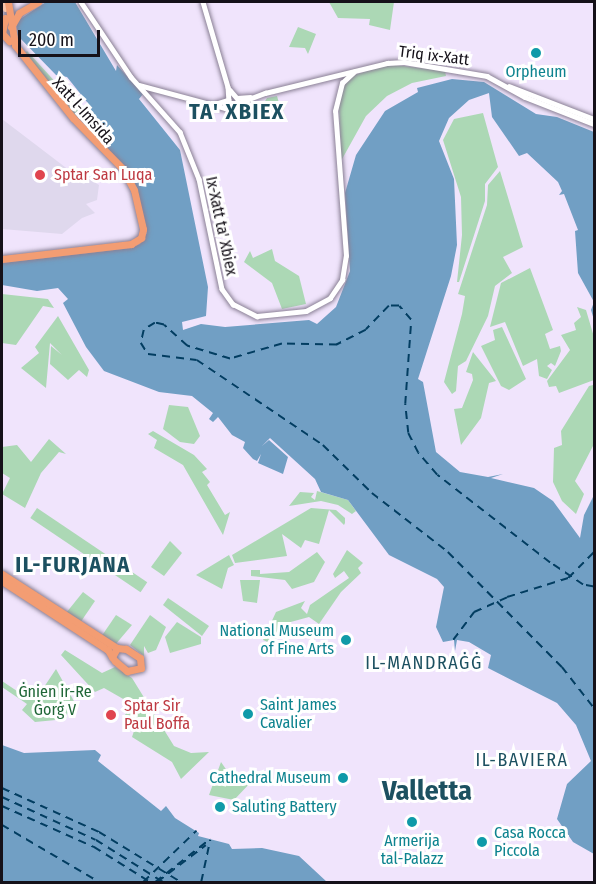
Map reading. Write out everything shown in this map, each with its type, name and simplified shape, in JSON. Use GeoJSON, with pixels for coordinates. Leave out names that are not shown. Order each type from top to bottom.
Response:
{"type":"FeatureCollection","features":[{"type":"Feature","properties":{"kind":"highway"},"geometry":{"type":"LineString","coordinates":[[10,29],[15,17],[38,2]]}},
{"type":"Feature","properties":{"kind":"highway","name":"Xatt l-Imsida"},"geometry":{"type":"LineString","coordinates":[[2,258],[129,242],[137,237],[140,225],[127,180],[17,57],[2,33],[7,5]]}},
{"type":"Feature","properties":{"kind":"highway","name":"Xatt l-Imsida"},"geometry":{"type":"LineString","coordinates":[[2,258],[131,244],[141,238],[143,229],[134,190],[123,169],[31,68],[15,45],[7,5]]}},
{"type":"Feature","properties":{"kind":"highway"},"geometry":{"type":"LineString","coordinates":[[2,574],[118,648],[140,658],[141,669],[127,671],[108,650],[2,581]]}},
{"type":"Feature","properties":{"kind":"highway"},"geometry":{"type":"LineString","coordinates":[[112,657],[118,648]]}},
{"type":"Feature","properties":{"kind":"main road"},"geometry":{"type":"LineString","coordinates":[[7,5],[14,2]]}},
{"type":"Feature","properties":{"kind":"main road","name":"Ix-Xatt ta' Xbiex"},"geometry":{"type":"LineString","coordinates":[[81,2],[139,85],[146,90],[180,132],[189,151],[226,297],[246,314],[281,316],[320,305],[334,293],[345,272],[335,111],[342,83],[341,74]]}},
{"type":"Feature","properties":{"kind":"main road"},"geometry":{"type":"LineString","coordinates":[[203,2],[228,87],[228,101],[215,104]]}},
{"type":"Feature","properties":{"kind":"main road","name":"Triq ix-Xatt"},"geometry":{"type":"LineString","coordinates":[[265,93],[341,74],[404,62],[483,75],[594,124]]}},
{"type":"Feature","properties":{"kind":"main road"},"geometry":{"type":"LineString","coordinates":[[342,83],[354,72]]}},
{"type":"Feature","properties":{"kind":"main road","name":"Triq ix-Xatt"},"geometry":{"type":"LineString","coordinates":[[509,86],[594,119]]}},
{"type":"Feature","properties":{"kind":"main road"},"geometry":{"type":"LineString","coordinates":[[228,87],[239,98],[265,93]]}},
{"type":"Feature","properties":{"kind":"main road"},"geometry":{"type":"LineString","coordinates":[[146,90],[234,106],[265,93]]}},
{"type":"Feature","properties":{"kind":"shaded area","name":"Sptar San Luqa"},"geometry":{"type":"Polygon","coordinates":[[[2,119],[82,180],[86,177],[99,185],[97,200],[86,204],[95,213],[82,218],[62,234],[2,229],[2,119]]]}},
{"type":"Feature","properties":{"kind":"green space"},"geometry":{"type":"Polygon","coordinates":[[[329,2],[394,2],[390,30],[369,25],[370,19],[338,18],[329,2]]]}},
{"type":"Feature","properties":{"kind":"green space"},"geometry":{"type":"Polygon","coordinates":[[[298,27],[316,34],[308,54],[305,48],[289,47],[298,27]]]}},
{"type":"Feature","properties":{"kind":"green space"},"geometry":{"type":"Polygon","coordinates":[[[27,51],[82,111],[78,118],[71,115],[25,54],[27,51]]]}},
{"type":"Feature","properties":{"kind":"green space"},"geometry":{"type":"Polygon","coordinates":[[[387,64],[445,71],[446,76],[412,83],[387,96],[366,116],[341,161],[339,101],[344,86],[352,76],[387,64]]]}},
{"type":"Feature","properties":{"kind":"green space"},"geometry":{"type":"Polygon","coordinates":[[[277,96],[279,103],[287,102],[280,118],[272,114],[268,122],[252,114],[257,105],[262,106],[267,98],[277,96]]]}},
{"type":"Feature","properties":{"kind":"green space"},"geometry":{"type":"Polygon","coordinates":[[[483,113],[498,167],[485,184],[485,201],[459,282],[457,282],[462,235],[461,197],[443,140],[454,119],[483,113]]]}},
{"type":"Feature","properties":{"kind":"green space"},"geometry":{"type":"Polygon","coordinates":[[[500,171],[523,247],[503,257],[512,273],[495,286],[488,316],[466,361],[458,366],[456,391],[452,394],[444,382],[465,296],[458,294],[487,205],[488,185],[500,171]]]}},
{"type":"Feature","properties":{"kind":"green space"},"geometry":{"type":"Polygon","coordinates":[[[272,249],[275,261],[299,276],[306,304],[282,309],[272,283],[244,262],[250,251],[253,258],[272,249]]]}},
{"type":"Feature","properties":{"kind":"green space"},"geometry":{"type":"Polygon","coordinates":[[[530,268],[553,330],[545,334],[550,349],[560,346],[561,351],[555,366],[551,363],[547,366],[552,370],[547,379],[539,376],[537,359],[523,366],[505,322],[490,327],[501,283],[530,268]]]}},
{"type":"Feature","properties":{"kind":"green space"},"geometry":{"type":"Polygon","coordinates":[[[2,294],[48,299],[54,308],[43,306],[16,345],[2,343],[2,294]]]}},
{"type":"Feature","properties":{"kind":"green space"},"geometry":{"type":"Polygon","coordinates":[[[577,307],[586,310],[594,337],[594,380],[559,393],[556,386],[549,387],[547,381],[570,350],[561,335],[576,330],[574,323],[581,317],[577,307]]]}},
{"type":"Feature","properties":{"kind":"green space"},"geometry":{"type":"Polygon","coordinates":[[[58,316],[89,370],[87,377],[79,370],[68,380],[50,364],[51,346],[62,355],[50,343],[46,388],[21,368],[39,353],[35,347],[58,316]]]}},
{"type":"Feature","properties":{"kind":"green space"},"geometry":{"type":"Polygon","coordinates":[[[502,327],[526,379],[509,390],[501,386],[481,346],[495,340],[493,330],[502,327]]]}},
{"type":"Feature","properties":{"kind":"green space"},"geometry":{"type":"Polygon","coordinates":[[[473,352],[496,381],[489,383],[481,418],[461,445],[454,409],[462,408],[473,380],[472,374],[466,372],[473,352]]]}},
{"type":"Feature","properties":{"kind":"green space"},"geometry":{"type":"Polygon","coordinates":[[[593,385],[594,444],[575,481],[584,494],[576,514],[562,501],[553,482],[554,448],[562,445],[561,431],[589,386],[593,385]]]}},
{"type":"Feature","properties":{"kind":"green space"},"geometry":{"type":"Polygon","coordinates":[[[169,405],[188,407],[200,436],[194,444],[180,442],[163,429],[169,405]]]}},
{"type":"Feature","properties":{"kind":"green space"},"geometry":{"type":"Polygon","coordinates":[[[153,431],[194,455],[207,469],[202,472],[210,482],[207,485],[225,515],[230,512],[223,535],[183,465],[154,448],[157,440],[148,434],[153,431]]]}},
{"type":"Feature","properties":{"kind":"green space"},"geometry":{"type":"Polygon","coordinates":[[[49,439],[66,454],[59,452],[41,473],[25,508],[2,494],[10,478],[2,473],[2,447],[17,445],[31,462],[49,439]]]}},
{"type":"Feature","properties":{"kind":"green space"},"geometry":{"type":"Polygon","coordinates":[[[317,491],[348,500],[356,511],[352,514],[338,505],[321,501],[289,506],[300,492],[314,493],[311,497],[315,500],[317,491]]]}},
{"type":"Feature","properties":{"kind":"green space"},"geometry":{"type":"Polygon","coordinates":[[[37,508],[147,582],[141,592],[30,518],[37,508]]]}},
{"type":"Feature","properties":{"kind":"green space"},"geometry":{"type":"Polygon","coordinates":[[[311,508],[336,510],[345,518],[345,523],[344,525],[329,510],[319,544],[305,540],[301,548],[282,534],[287,556],[235,563],[232,555],[311,508]]]}},
{"type":"Feature","properties":{"kind":"green space"},"geometry":{"type":"Polygon","coordinates":[[[170,541],[182,553],[164,576],[151,567],[170,541]]]}},
{"type":"Feature","properties":{"kind":"green space"},"geometry":{"type":"Polygon","coordinates":[[[347,550],[363,563],[358,568],[361,573],[341,592],[319,624],[309,617],[287,623],[275,639],[270,635],[270,643],[263,640],[276,612],[305,601],[301,608],[307,614],[310,605],[349,578],[344,571],[335,578],[333,574],[347,550]]]}},
{"type":"Feature","properties":{"kind":"green space"},"geometry":{"type":"Polygon","coordinates":[[[317,552],[325,562],[314,582],[292,589],[285,580],[251,576],[251,570],[260,570],[260,574],[289,572],[317,552]]]}},
{"type":"Feature","properties":{"kind":"green space"},"geometry":{"type":"Polygon","coordinates":[[[229,555],[234,565],[228,568],[222,589],[196,575],[229,555]]]}},
{"type":"Feature","properties":{"kind":"green space"},"geometry":{"type":"Polygon","coordinates":[[[240,580],[260,580],[257,603],[243,601],[240,580]]]}},
{"type":"Feature","properties":{"kind":"green space"},"geometry":{"type":"Polygon","coordinates":[[[83,592],[95,601],[80,623],[66,613],[83,592]]]}},
{"type":"Feature","properties":{"kind":"green space"},"geometry":{"type":"Polygon","coordinates":[[[168,598],[209,626],[202,636],[163,605],[168,598]]]}},
{"type":"Feature","properties":{"kind":"green space"},"geometry":{"type":"Polygon","coordinates":[[[116,615],[132,625],[115,645],[101,637],[116,615]]]}},
{"type":"Feature","properties":{"kind":"green space"},"geometry":{"type":"Polygon","coordinates":[[[150,615],[166,627],[156,650],[148,653],[144,646],[144,656],[130,645],[150,615]]]}},
{"type":"Feature","properties":{"kind":"green space"},"geometry":{"type":"Polygon","coordinates":[[[177,622],[201,637],[201,644],[170,653],[165,637],[177,622]]]}},
{"type":"Feature","properties":{"kind":"green space"},"geometry":{"type":"Polygon","coordinates":[[[65,650],[102,673],[115,667],[132,678],[174,746],[191,753],[209,752],[181,779],[172,762],[132,737],[135,728],[125,715],[132,704],[104,688],[95,692],[61,655],[65,650]]]}},
{"type":"Feature","properties":{"kind":"green space","name":"Ġnien ir-Re Ġorġ V"},"geometry":{"type":"Polygon","coordinates":[[[56,669],[75,703],[75,710],[68,711],[66,719],[35,722],[22,710],[27,704],[2,687],[2,681],[17,691],[27,684],[40,693],[56,669]]]}},
{"type":"Feature","properties":{"kind":"green space"},"geometry":{"type":"Polygon","coordinates":[[[221,762],[232,778],[235,773],[252,781],[234,800],[209,795],[221,762]]]}},
{"type":"Feature","properties":{"kind":"water"},"geometry":{"type":"Polygon","coordinates":[[[46,2],[75,2],[116,71],[117,65],[143,94],[139,99],[180,150],[208,287],[206,316],[182,322],[183,330],[201,324],[225,327],[309,320],[317,324],[336,307],[350,271],[345,193],[356,155],[385,111],[418,92],[417,88],[452,79],[484,82],[536,114],[557,117],[594,132],[594,302],[578,273],[575,231],[578,230],[564,194],[559,195],[562,191],[558,182],[527,153],[519,156],[492,117],[489,93],[469,100],[449,118],[439,141],[454,179],[457,245],[451,276],[418,379],[423,382],[436,452],[460,472],[488,477],[503,474],[491,478],[534,488],[553,501],[580,538],[584,515],[594,495],[594,854],[573,842],[557,819],[567,784],[591,761],[576,725],[557,703],[488,668],[491,655],[469,642],[457,640],[455,651],[454,640],[443,642],[436,627],[444,587],[437,579],[389,555],[348,500],[321,492],[315,479],[270,438],[262,446],[269,440],[288,457],[283,474],[258,463],[261,454],[257,461],[253,459],[243,448],[245,442],[232,435],[218,417],[213,422],[209,419],[213,413],[192,396],[159,392],[104,371],[86,347],[63,303],[68,299],[58,288],[37,291],[2,285],[2,263],[131,248],[140,244],[147,233],[136,186],[123,165],[99,141],[93,124],[88,125],[92,112],[87,102],[67,77],[56,75],[17,35],[17,21],[46,2]]]}},
{"type":"Feature","properties":{"kind":"water"},"geometry":{"type":"Polygon","coordinates":[[[594,302],[594,320],[591,310],[594,302]]]}},
{"type":"Feature","properties":{"kind":"water"},"geometry":{"type":"Polygon","coordinates":[[[2,745],[24,753],[95,750],[101,755],[98,761],[161,811],[166,806],[175,818],[199,833],[198,836],[229,844],[232,849],[262,848],[299,856],[327,882],[2,882],[2,745]]]}},
{"type":"Feature","properties":{"kind":"ferry route"},"geometry":{"type":"LineString","coordinates":[[594,587],[583,585],[550,563],[437,475],[418,453],[408,433],[405,404],[411,320],[399,306],[389,306],[366,330],[337,345],[282,344],[230,359],[187,346],[164,325],[155,323],[144,330],[141,343],[148,354],[197,360],[323,445],[372,493],[448,552],[562,667],[594,708]]}},
{"type":"Feature","properties":{"kind":"ferry route"},"geometry":{"type":"LineString","coordinates":[[453,640],[474,612],[507,597],[568,578],[594,552]]}},
{"type":"Feature","properties":{"kind":"ferry route"},"geometry":{"type":"LineString","coordinates":[[2,788],[99,832],[181,882]]}},
{"type":"Feature","properties":{"kind":"ferry route"},"geometry":{"type":"LineString","coordinates":[[2,797],[96,840],[163,882]]}},
{"type":"Feature","properties":{"kind":"ferry route"},"geometry":{"type":"LineString","coordinates":[[2,806],[94,847],[150,882]]}},
{"type":"Feature","properties":{"kind":"ferry route"},"geometry":{"type":"LineString","coordinates":[[2,825],[99,882]]}},
{"type":"Feature","properties":{"kind":"ferry route"},"geometry":{"type":"LineString","coordinates":[[143,882],[196,831]]}},
{"type":"Feature","properties":{"kind":"ferry route"},"geometry":{"type":"LineString","coordinates":[[155,882],[210,839]]}},
{"type":"Feature","properties":{"kind":"ferry route"},"geometry":{"type":"LineString","coordinates":[[201,882],[210,840]]}},
{"type":"Feature","properties":{"kind":"ferry route"},"geometry":{"type":"LineString","coordinates":[[157,882],[206,845]]}},
{"type":"Feature","properties":{"kind":"ferry route"},"geometry":{"type":"LineString","coordinates":[[51,882],[83,882]]}},
{"type":"Feature","properties":{"kind":"place","name":"Orpheum"},"geometry":{"type":"Point","coordinates":[536,53]}},
{"type":"Feature","properties":{"kind":"place","name":"Sptar San Luqa"},"geometry":{"type":"Point","coordinates":[40,175]}},
{"type":"Feature","properties":{"kind":"place","name":"National Museum of Fine Arts"},"geometry":{"type":"Point","coordinates":[346,640]}},
{"type":"Feature","properties":{"kind":"place","name":"Saint James Cavalier"},"geometry":{"type":"Point","coordinates":[248,714]}},
{"type":"Feature","properties":{"kind":"place","name":"Sptar Sir Paul Boffa"},"geometry":{"type":"Point","coordinates":[111,715]}},
{"type":"Feature","properties":{"kind":"place","name":"Cathedral Museum"},"geometry":{"type":"Point","coordinates":[343,778]}},
{"type":"Feature","properties":{"kind":"place","name":"Saluting Battery"},"geometry":{"type":"Point","coordinates":[220,807]}},
{"type":"Feature","properties":{"kind":"place","name":"Armerija tal-Palazz"},"geometry":{"type":"Point","coordinates":[412,822]}},
{"type":"Feature","properties":{"kind":"place","name":"Casa Rocca Piccola"},"geometry":{"type":"Point","coordinates":[482,842]}},
{"type":"Feature","properties":{"kind":"district","name":"TA' XBIEX"},"geometry":{"type":"Point","coordinates":[237,112]}},
{"type":"Feature","properties":{"kind":"district","name":"IL-FURJANA"},"geometry":{"type":"Point","coordinates":[73,565]}},
{"type":"Feature","properties":{"kind":"district","name":"IL-MANDRAĠĠ"},"geometry":{"type":"Point","coordinates":[424,663]}},
{"type":"Feature","properties":{"kind":"district","name":"IL-BAVIERA"},"geometry":{"type":"Point","coordinates":[522,760]}},
{"type":"Feature","properties":{"kind":"district","name":"Valletta"},"geometry":{"type":"Point","coordinates":[427,791]}}]}
